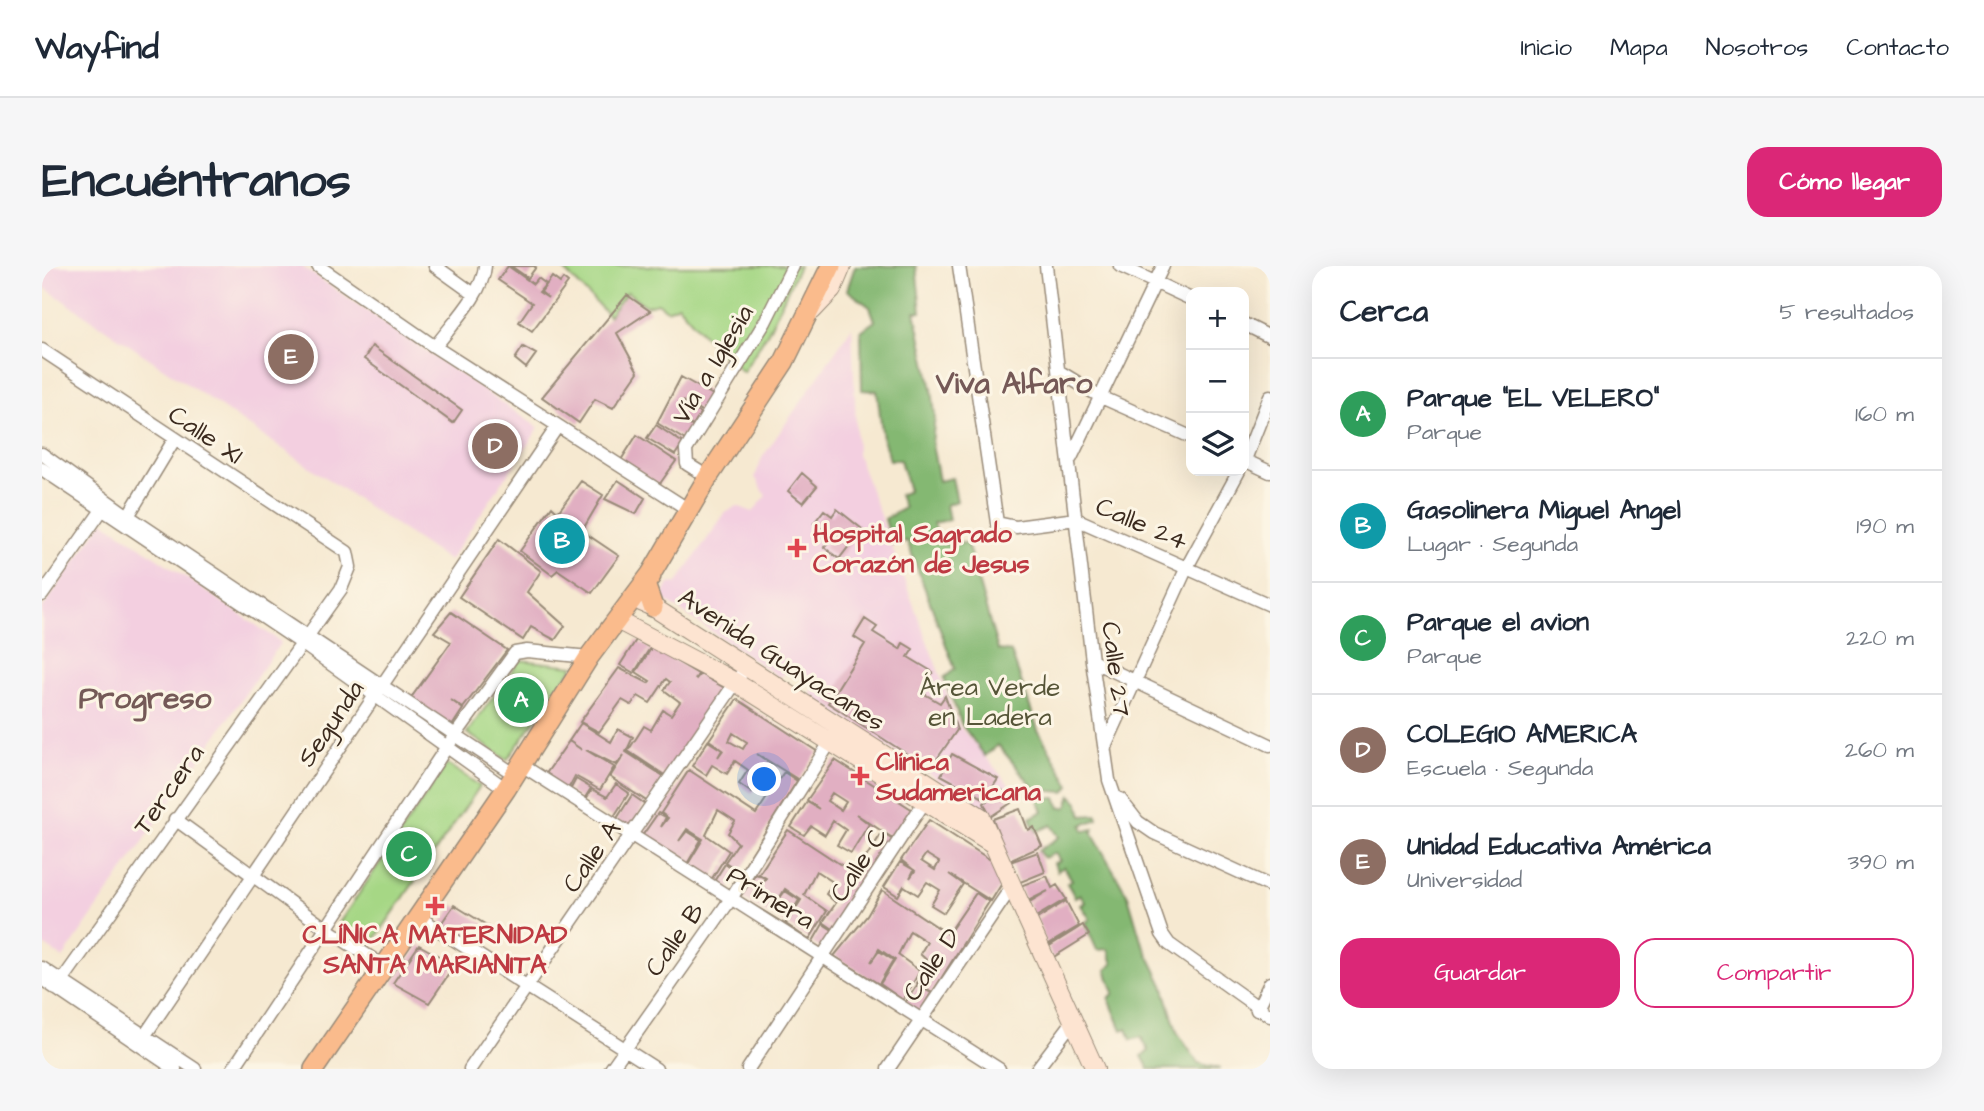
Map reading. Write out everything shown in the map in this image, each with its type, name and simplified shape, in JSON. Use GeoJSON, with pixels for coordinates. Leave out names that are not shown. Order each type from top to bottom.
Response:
{"type":"FeatureCollection","features":[{"type":"Feature","properties":{"kind":"main road"},"geometry":{"type":"LineString","coordinates":[[653,607],[645,584],[708,477],[784,362],[831,266]]}},
{"type":"Feature","properties":{"kind":"main road"},"geometry":{"type":"LineString","coordinates":[[317,1068],[513,776],[589,657],[652,574]]}},
{"type":"Feature","properties":{"kind":"street"},"geometry":{"type":"LineString","coordinates":[[318,266],[435,347],[690,510]]}},
{"type":"Feature","properties":{"kind":"street"},"geometry":{"type":"LineString","coordinates":[[435,266],[474,294]]}},
{"type":"Feature","properties":{"kind":"street"},"geometry":{"type":"LineString","coordinates":[[435,347],[474,294],[484,276],[485,266]]}},
{"type":"Feature","properties":{"kind":"street","name":"Vía a Iglesia"},"geometry":{"type":"LineString","coordinates":[[708,477],[687,464],[686,450],[765,322],[793,266]]}},
{"type":"Feature","properties":{"kind":"street"},"geometry":{"type":"LineString","coordinates":[[812,307],[814,285],[821,266]]}},
{"type":"Feature","properties":{"kind":"street"},"geometry":{"type":"LineString","coordinates":[[812,307],[832,290],[842,266]]}},
{"type":"Feature","properties":{"kind":"street","name":"Calle 24"},"geometry":{"type":"LineString","coordinates":[[958,266],[997,523],[1006,527],[1076,519],[1270,605]]}},
{"type":"Feature","properties":{"kind":"street","name":"Calle 27"},"geometry":{"type":"LineString","coordinates":[[1046,266],[1092,661],[1109,780],[1162,934],[1169,944],[1257,1010],[1270,1016]]}},
{"type":"Feature","properties":{"kind":"street"},"geometry":{"type":"LineString","coordinates":[[1120,266],[1186,297]]}},
{"type":"Feature","properties":{"kind":"street"},"geometry":{"type":"LineString","coordinates":[[1070,460],[1163,266]]}},
{"type":"Feature","properties":{"kind":"street"},"geometry":{"type":"LineString","coordinates":[[1249,326],[1270,337]]}},
{"type":"Feature","properties":{"kind":"street","name":"Calle X1"},"geometry":{"type":"LineString","coordinates":[[42,350],[347,552]]}},
{"type":"Feature","properties":{"kind":"street"},"geometry":{"type":"LineString","coordinates":[[1060,372],[1101,397],[1186,435]]}},
{"type":"Feature","properties":{"kind":"street"},"geometry":{"type":"LineString","coordinates":[[1249,448],[1270,396]]}},
{"type":"Feature","properties":{"kind":"street","name":"Segunda"},"geometry":{"type":"LineString","coordinates":[[142,1041],[557,427]]}},
{"type":"Feature","properties":{"kind":"street"},"geometry":{"type":"LineString","coordinates":[[128,516],[174,439]]}},
{"type":"Feature","properties":{"kind":"street"},"geometry":{"type":"LineString","coordinates":[[42,454],[105,506],[128,516],[303,639]]}},
{"type":"Feature","properties":{"kind":"street"},"geometry":{"type":"LineString","coordinates":[[1249,463],[1270,472]]}},
{"type":"Feature","properties":{"kind":"street"},"geometry":{"type":"LineString","coordinates":[[42,469],[105,506],[379,691],[455,735],[513,776]]}},
{"type":"Feature","properties":{"kind":"street"},"geometry":{"type":"LineString","coordinates":[[1104,750],[1133,679],[1187,566],[1236,476]]}},
{"type":"Feature","properties":{"kind":"street"},"geometry":{"type":"LineString","coordinates":[[42,595],[105,506]]}},
{"type":"Feature","properties":{"kind":"street","name":"Tercera"},"geometry":{"type":"LineString","coordinates":[[59,985],[341,589],[350,567],[347,552]]}},
{"type":"Feature","properties":{"kind":"street","name":"Avenida Guayacanes"},"geometry":{"type":"LineString","coordinates":[[633,599],[653,607],[746,666],[835,734]]}},
{"type":"Feature","properties":{"kind":"street","name":"Avenida Guayacanes"},"geometry":{"type":"LineString","coordinates":[[617,620],[835,734],[930,794],[994,844],[1095,1069]]}},
{"type":"Feature","properties":{"kind":"street"},"geometry":{"type":"LineString","coordinates":[[233,1069],[446,748],[515,653],[527,651],[589,657]]}},
{"type":"Feature","properties":{"kind":"street"},"geometry":{"type":"LineString","coordinates":[[1092,661],[1270,745]]}},
{"type":"Feature","properties":{"kind":"street","name":"Calle A"},"geometry":{"type":"LineString","coordinates":[[470,1069],[632,837],[746,666]]}},
{"type":"Feature","properties":{"kind":"street"},"geometry":{"type":"LineString","coordinates":[[379,691],[446,748],[513,776]]}},
{"type":"Feature","properties":{"kind":"street","name":"Calle B"},"geometry":{"type":"LineString","coordinates":[[611,1069],[730,900],[835,734]]}},
{"type":"Feature","properties":{"kind":"street","name":"Primera"},"geometry":{"type":"LineString","coordinates":[[513,776],[632,837],[730,900],[825,956],[999,1069]]}},
{"type":"Feature","properties":{"kind":"street"},"geometry":{"type":"LineString","coordinates":[[1109,780],[1138,822],[1154,833],[1270,886]]}},
{"type":"Feature","properties":{"kind":"street","name":"Calle C"},"geometry":{"type":"LineString","coordinates":[[748,1069],[930,794]]}},
{"type":"Feature","properties":{"kind":"street"},"geometry":{"type":"LineString","coordinates":[[175,819],[256,875],[325,928],[385,967]]}},
{"type":"Feature","properties":{"kind":"street","name":"Calle D"},"geometry":{"type":"LineString","coordinates":[[888,1069],[1013,886]]}},
{"type":"Feature","properties":{"kind":"street"},"geometry":{"type":"LineString","coordinates":[[417,916],[656,1069]]}},
{"type":"Feature","properties":{"kind":"street"},"geometry":{"type":"LineString","coordinates":[[42,968],[59,985],[142,1041],[176,1069]]}},
{"type":"Feature","properties":{"kind":"street"},"geometry":{"type":"LineString","coordinates":[[42,979],[59,985]]}},
{"type":"Feature","properties":{"kind":"street"},"geometry":{"type":"LineString","coordinates":[[1257,1010],[1270,984]]}},
{"type":"Feature","properties":{"kind":"street"},"geometry":{"type":"LineString","coordinates":[[1037,1069],[1074,1020]]}},
{"type":"Feature","properties":{"kind":"street"},"geometry":{"type":"LineString","coordinates":[[142,1041],[195,1069]]}},
{"type":"Feature","properties":{"kind":"shaded area"},"geometry":{"type":"Polygon","coordinates":[[[42,266],[301,266],[539,428],[449,561],[42,286],[42,266]]]}},
{"type":"Feature","properties":{"kind":"shaded area","name":"Hospital Sagrado Corazón de Jesus"},"geometry":{"type":"Polygon","coordinates":[[[852,327],[857,454],[959,726],[1013,789],[986,811],[812,698],[810,694],[814,686],[790,670],[779,677],[662,598],[669,584],[677,583],[725,513],[737,506],[753,512],[766,496],[755,477],[762,458],[852,327]]]}},
{"type":"Feature","properties":{"kind":"shaded area"},"geometry":{"type":"Polygon","coordinates":[[[103,521],[281,642],[63,958],[42,944],[42,609],[103,521]]]}},
{"type":"Feature","properties":{"kind":"green space"},"geometry":{"type":"Polygon","coordinates":[[[556,266],[799,266],[768,332],[743,372],[715,348],[678,305],[667,310],[658,303],[646,306],[627,292],[609,316],[564,270],[556,266]]]}},
{"type":"Feature","properties":{"kind":"green space","name":"Área Verde en Ladera"},"geometry":{"type":"Polygon","coordinates":[[[855,266],[916,266],[921,312],[915,312],[935,415],[932,444],[939,481],[952,478],[957,501],[946,505],[949,520],[933,523],[941,544],[967,543],[998,650],[1011,652],[1038,730],[1070,786],[1065,792],[1036,790],[998,745],[985,756],[962,725],[944,678],[955,669],[907,541],[892,544],[885,519],[904,508],[899,495],[909,491],[900,460],[890,460],[883,439],[877,391],[862,390],[861,331],[875,321],[870,307],[847,290],[855,266]]]}},
{"type":"Feature","properties":{"kind":"green space"},"geometry":{"type":"Polygon","coordinates":[[[520,660],[574,666],[507,760],[467,733],[520,660]]]}},
{"type":"Feature","properties":{"kind":"green space"},"geometry":{"type":"Polygon","coordinates":[[[447,764],[480,786],[369,948],[339,923],[447,764]]]}},
{"type":"Feature","properties":{"kind":"green space","name":"Área Verde en Ladera"},"geometry":{"type":"Polygon","coordinates":[[[1071,795],[1079,803],[1082,816],[1097,815],[1098,819],[1082,825],[1084,831],[1094,829],[1092,833],[1128,896],[1141,940],[1163,985],[1177,1032],[1198,1063],[1221,1069],[1149,1069],[1142,1056],[1149,1051],[1141,1037],[1131,1040],[1127,1028],[1122,1030],[1109,999],[1114,993],[1106,970],[1113,964],[1108,949],[1097,950],[1085,923],[1090,919],[1081,905],[1085,903],[1080,894],[1075,897],[1067,883],[1072,880],[1064,867],[1057,871],[1054,863],[1060,861],[1055,853],[1044,858],[1038,851],[1059,837],[1051,825],[1036,832],[1030,818],[1043,811],[1037,798],[1056,798],[1060,808],[1067,807],[1071,795]]]}},
{"type":"Feature","properties":{"kind":"building"},"geometry":{"type":"Polygon","coordinates":[[[508,266],[533,284],[538,278],[546,284],[539,292],[548,298],[541,292],[552,277],[560,283],[563,279],[568,283],[532,331],[519,322],[532,303],[498,280],[508,266]]]}},
{"type":"Feature","properties":{"kind":"building"},"geometry":{"type":"Polygon","coordinates":[[[511,266],[534,266],[536,267],[528,278],[511,266]]]}},
{"type":"Feature","properties":{"kind":"building"},"geometry":{"type":"Polygon","coordinates":[[[627,295],[650,311],[617,333],[638,372],[613,408],[595,399],[579,423],[542,397],[627,295]]]}},
{"type":"Feature","properties":{"kind":"building"},"geometry":{"type":"Polygon","coordinates":[[[372,346],[462,410],[453,423],[364,359],[372,346]]]}},
{"type":"Feature","properties":{"kind":"building"},"geometry":{"type":"Polygon","coordinates":[[[523,347],[536,354],[526,368],[515,359],[523,347]]]}},
{"type":"Feature","properties":{"kind":"building"},"geometry":{"type":"Polygon","coordinates":[[[681,377],[713,395],[703,412],[683,401],[701,414],[693,426],[678,418],[693,427],[685,440],[657,423],[681,377]]]}},
{"type":"Feature","properties":{"kind":"building"},"geometry":{"type":"Polygon","coordinates":[[[656,425],[683,443],[675,455],[647,438],[656,425]]]}},
{"type":"Feature","properties":{"kind":"building"},"geometry":{"type":"Polygon","coordinates":[[[637,435],[676,461],[659,485],[621,460],[637,435]]]}},
{"type":"Feature","properties":{"kind":"building"},"geometry":{"type":"Polygon","coordinates":[[[802,473],[817,486],[803,503],[788,491],[802,473]]]}},
{"type":"Feature","properties":{"kind":"building"},"geometry":{"type":"Polygon","coordinates":[[[618,480],[645,498],[636,514],[605,499],[618,480]]]}},
{"type":"Feature","properties":{"kind":"building"},"geometry":{"type":"Polygon","coordinates":[[[581,481],[603,495],[582,531],[619,556],[592,593],[558,570],[552,575],[520,551],[552,506],[558,512],[581,481]]]}},
{"type":"Feature","properties":{"kind":"building"},"geometry":{"type":"Polygon","coordinates":[[[837,509],[862,529],[839,559],[824,547],[829,541],[821,534],[824,530],[814,523],[824,510],[832,516],[837,509]]]}},
{"type":"Feature","properties":{"kind":"building"},"geometry":{"type":"Polygon","coordinates":[[[499,539],[541,571],[527,592],[565,626],[555,640],[531,627],[523,640],[459,597],[499,539]]]}},
{"type":"Feature","properties":{"kind":"building"},"geometry":{"type":"Polygon","coordinates":[[[451,612],[507,650],[463,708],[451,700],[463,709],[450,729],[408,702],[451,642],[434,632],[451,612]]]}},
{"type":"Feature","properties":{"kind":"building","name":"Hospital Sagrado Corazón de Jesus"},"geometry":{"type":"Polygon","coordinates":[[[865,619],[877,627],[873,632],[900,649],[903,643],[913,649],[908,657],[933,672],[921,692],[940,703],[945,696],[957,730],[930,769],[828,703],[865,644],[854,637],[865,619]]]}},
{"type":"Feature","properties":{"kind":"building"},"geometry":{"type":"Polygon","coordinates":[[[636,640],[650,648],[634,673],[620,665],[636,640]]]}},
{"type":"Feature","properties":{"kind":"building"},"geometry":{"type":"Polygon","coordinates":[[[652,647],[698,674],[695,680],[700,674],[728,690],[666,776],[628,751],[644,726],[651,730],[663,710],[671,715],[680,702],[664,690],[670,682],[666,679],[650,703],[638,696],[631,705],[622,700],[599,732],[580,722],[619,668],[648,683],[650,681],[636,672],[652,647]]]}},
{"type":"Feature","properties":{"kind":"building"},"geometry":{"type":"Polygon","coordinates":[[[737,699],[818,752],[799,780],[757,754],[771,764],[752,793],[739,784],[748,770],[735,761],[727,774],[712,765],[706,775],[692,766],[708,741],[722,750],[718,757],[723,750],[709,740],[737,699]],[[733,733],[729,741],[743,749],[747,742],[733,733]]]}},
{"type":"Feature","properties":{"kind":"building"},"geometry":{"type":"Polygon","coordinates":[[[581,723],[611,742],[618,729],[633,737],[626,752],[665,777],[648,802],[610,777],[624,755],[616,765],[586,750],[614,767],[600,790],[575,776],[566,793],[543,778],[581,723]]]}},
{"type":"Feature","properties":{"kind":"building"},"geometry":{"type":"Polygon","coordinates":[[[952,754],[998,779],[985,799],[941,775],[952,754]]]}},
{"type":"Feature","properties":{"kind":"building"},"geometry":{"type":"Polygon","coordinates":[[[835,760],[916,812],[897,841],[856,814],[869,824],[851,853],[837,845],[846,830],[833,821],[825,835],[811,826],[804,835],[791,827],[807,802],[819,809],[807,800],[835,760]],[[832,793],[827,801],[841,810],[846,802],[832,793]]]}},
{"type":"Feature","properties":{"kind":"building"},"geometry":{"type":"Polygon","coordinates":[[[689,770],[756,814],[784,772],[797,781],[740,872],[725,862],[738,843],[728,833],[735,821],[718,810],[706,835],[729,851],[711,880],[688,864],[703,839],[687,829],[679,841],[687,831],[701,840],[687,864],[642,836],[658,813],[666,817],[661,827],[668,818],[661,813],[689,770]]]}},
{"type":"Feature","properties":{"kind":"building"},"geometry":{"type":"Polygon","coordinates":[[[576,779],[591,788],[583,801],[569,792],[576,779]]]}},
{"type":"Feature","properties":{"kind":"building"},"geometry":{"type":"Polygon","coordinates":[[[616,784],[629,793],[613,818],[585,801],[592,789],[607,797],[616,784]]]}},
{"type":"Feature","properties":{"kind":"building"},"geometry":{"type":"Polygon","coordinates":[[[1002,790],[1011,803],[990,817],[984,803],[1002,790]]]}},
{"type":"Feature","properties":{"kind":"building"},"geometry":{"type":"Polygon","coordinates":[[[632,795],[645,804],[630,829],[616,820],[632,795]]]}},
{"type":"Feature","properties":{"kind":"building"},"geometry":{"type":"Polygon","coordinates":[[[1020,809],[1028,830],[1034,827],[1042,846],[1009,861],[993,819],[1020,809]]]}},
{"type":"Feature","properties":{"kind":"building"},"geometry":{"type":"Polygon","coordinates":[[[929,820],[1009,872],[991,901],[949,874],[963,884],[944,913],[931,905],[940,890],[927,882],[918,895],[904,886],[898,896],[884,887],[900,862],[913,869],[901,860],[929,820]],[[926,854],[921,861],[935,870],[939,862],[926,854]]]}},
{"type":"Feature","properties":{"kind":"building"},"geometry":{"type":"Polygon","coordinates":[[[788,830],[855,874],[882,833],[896,842],[839,933],[823,922],[836,903],[826,894],[833,882],[816,871],[804,895],[827,911],[809,940],[786,924],[801,900],[785,889],[777,902],[785,891],[799,900],[785,924],[740,897],[756,874],[765,878],[759,888],[766,878],[759,874],[788,830]]]}},
{"type":"Feature","properties":{"kind":"building"},"geometry":{"type":"Polygon","coordinates":[[[1038,852],[1045,872],[1018,883],[1010,862],[1038,852]]]}},
{"type":"Feature","properties":{"kind":"building"},"geometry":{"type":"Polygon","coordinates":[[[725,864],[739,873],[727,892],[713,883],[725,864]]]}},
{"type":"Feature","properties":{"kind":"building"},"geometry":{"type":"Polygon","coordinates":[[[1047,876],[1052,888],[1057,885],[1066,899],[1034,918],[1028,903],[1048,891],[1026,902],[1020,886],[1047,876]]]}},
{"type":"Feature","properties":{"kind":"building"},"geometry":{"type":"Polygon","coordinates":[[[882,890],[948,934],[976,893],[989,902],[932,993],[917,983],[930,963],[920,954],[927,942],[910,931],[898,955],[920,971],[903,1000],[880,984],[895,960],[879,949],[871,962],[879,951],[893,960],[879,984],[834,956],[867,916],[882,890]]]}},
{"type":"Feature","properties":{"kind":"building"},"geometry":{"type":"Polygon","coordinates":[[[1066,901],[1079,926],[1047,945],[1037,919],[1066,901]]]}},
{"type":"Feature","properties":{"kind":"building"},"geometry":{"type":"Polygon","coordinates":[[[454,905],[488,926],[474,948],[438,928],[454,905]]]}},
{"type":"Feature","properties":{"kind":"building"},"geometry":{"type":"Polygon","coordinates":[[[823,924],[837,933],[826,952],[812,943],[823,924]]]}},
{"type":"Feature","properties":{"kind":"building"},"geometry":{"type":"Polygon","coordinates":[[[1083,925],[1089,935],[1052,958],[1048,947],[1083,925]]]}},
{"type":"Feature","properties":{"kind":"building"},"geometry":{"type":"Polygon","coordinates":[[[419,945],[455,965],[429,1003],[393,983],[419,945]]]}},
{"type":"Feature","properties":{"kind":"building"},"geometry":{"type":"Polygon","coordinates":[[[917,985],[931,993],[919,1013],[905,1003],[917,985]]]}},
{"type":"Feature","properties":{"kind":"place","name":"Unidad Educativa América"},"geometry":{"type":"Point","coordinates":[291,357]}},
{"type":"Feature","properties":{"kind":"place","name":"COLEGIO AMERICA"},"geometry":{"type":"Point","coordinates":[495,446]}},
{"type":"Feature","properties":{"kind":"place","name":"Gasolinera Miguel Angel"},"geometry":{"type":"Point","coordinates":[562,541]}},
{"type":"Feature","properties":{"kind":"place","name":"Hospital Sagrado Corazón de Jesus"},"geometry":{"type":"Point","coordinates":[797,548]}},
{"type":"Feature","properties":{"kind":"place","name":"Parque \"EL VELERO\""},"geometry":{"type":"Point","coordinates":[521,700]}},
{"type":"Feature","properties":{"kind":"place","name":"Clínica Sudamericana"},"geometry":{"type":"Point","coordinates":[860,776]}},
{"type":"Feature","properties":{"kind":"place","name":"Parque el avion"},"geometry":{"type":"Point","coordinates":[409,854]}},
{"type":"Feature","properties":{"kind":"place","name":"CLÍNICA MATERNIDAD SANTA MARIANITA"},"geometry":{"type":"Point","coordinates":[435,906]}},
{"type":"Feature","properties":{"kind":"district","name":"Viva Alfaro"},"geometry":{"type":"Point","coordinates":[1014,383]}},
{"type":"Feature","properties":{"kind":"district","name":"Progreso"},"geometry":{"type":"Point","coordinates":[145,698]}}]}
